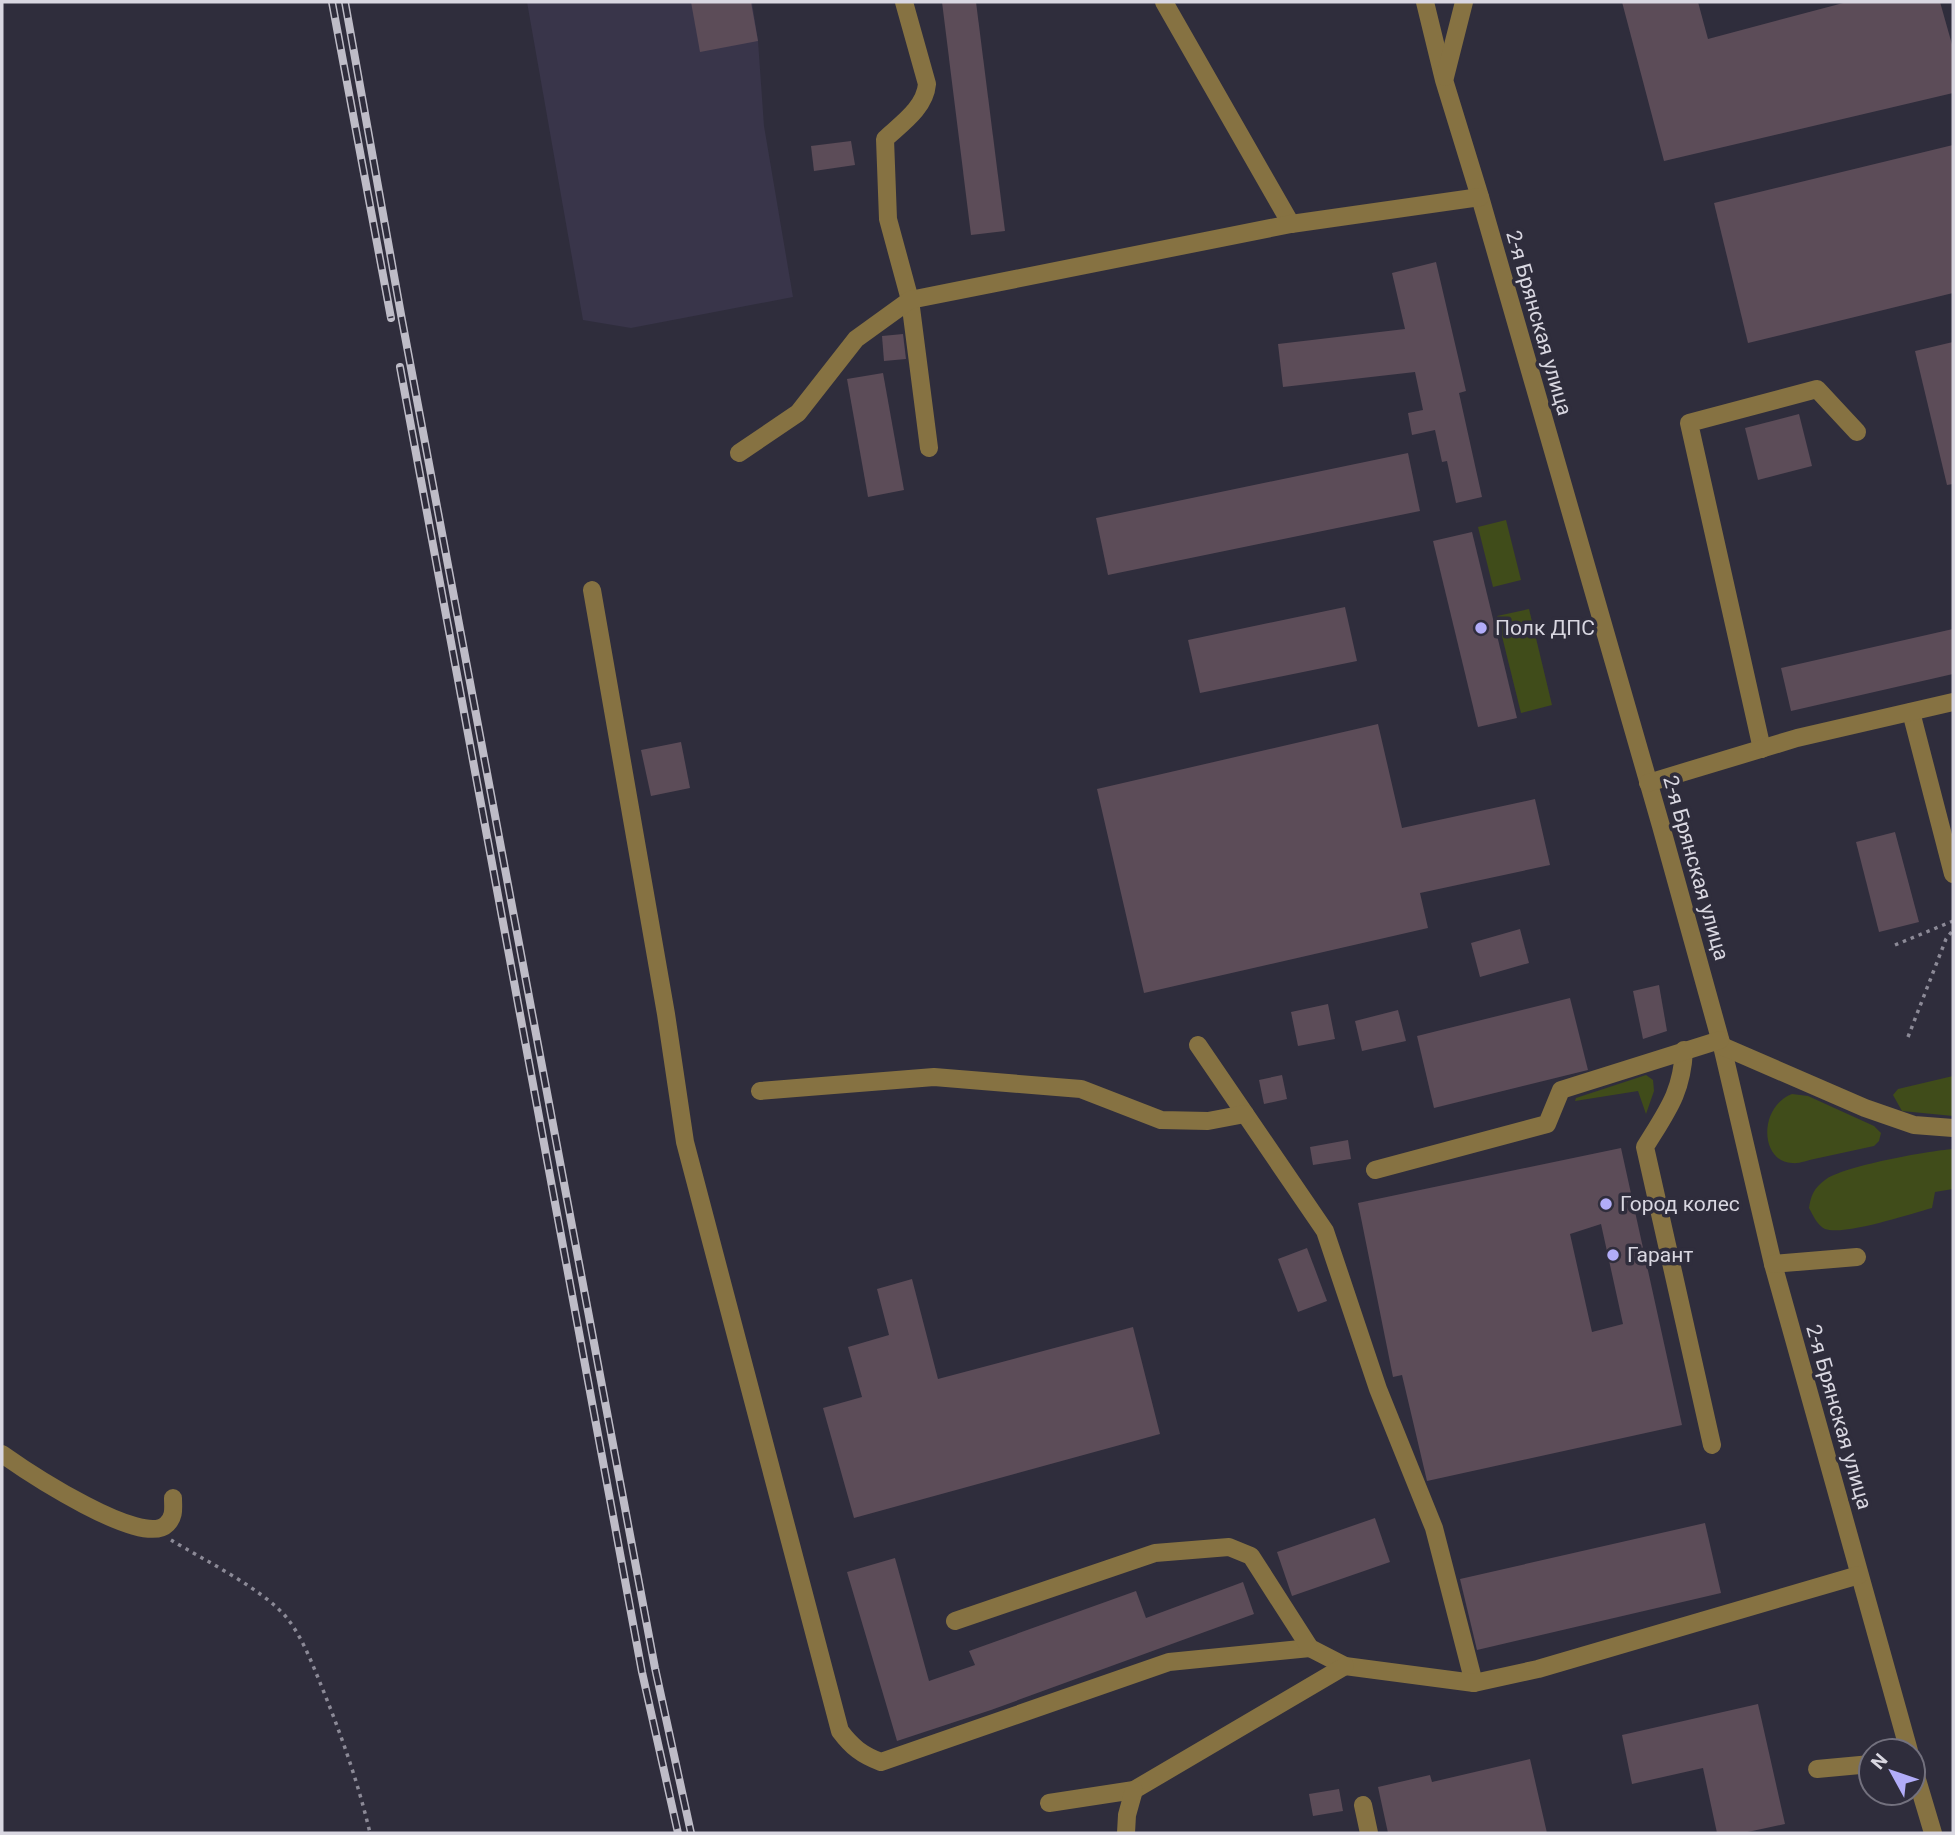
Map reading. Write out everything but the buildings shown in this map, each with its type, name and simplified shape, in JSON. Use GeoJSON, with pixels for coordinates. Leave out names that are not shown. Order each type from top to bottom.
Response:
{"type":"FeatureCollection","features":[{"type":"Feature","properties":{"kind":"street"},"geometry":{"type":"LineString","coordinates":[[904,2],[927,84],[926,96],[885,139],[888,219],[910,300],[929,448]]}},
{"type":"Feature","properties":{"kind":"street"},"geometry":{"type":"LineString","coordinates":[[1164,2],[1291,224]]}},
{"type":"Feature","properties":{"kind":"street","name":"2-я Брянская улица"},"geometry":{"type":"LineString","coordinates":[[1425,2],[1444,80],[1480,197],[1721,1043],[1773,1264],[1905,1737]]}},
{"type":"Feature","properties":{"kind":"street"},"geometry":{"type":"LineString","coordinates":[[1444,80],[1464,2]]}},
{"type":"Feature","properties":{"kind":"street"},"geometry":{"type":"LineString","coordinates":[[739,453],[798,413],[856,339],[910,300],[1291,224],[1480,197]]}},
{"type":"Feature","properties":{"kind":"street"},"geometry":{"type":"LineString","coordinates":[[1762,749],[1689,423],[1817,389],[1857,432]]}},
{"type":"Feature","properties":{"kind":"street"},"geometry":{"type":"LineString","coordinates":[[592,590],[664,1000],[685,1142],[839,1731],[865,1756],[881,1762],[1170,1662],[1310,1648]]}},
{"type":"Feature","properties":{"kind":"street"},"geometry":{"type":"LineString","coordinates":[[1648,783],[1797,738],[1953,702]]}},
{"type":"Feature","properties":{"kind":"street"},"geometry":{"type":"LineString","coordinates":[[1911,712],[1953,874]]}},
{"type":"Feature","properties":{"kind":"street"},"geometry":{"type":"LineString","coordinates":[[1375,1170],[1547,1124],[1561,1090],[1684,1050],[1721,1043],[1878,1112],[1914,1125],[1953,1128]]}},
{"type":"Feature","properties":{"kind":"street"},"geometry":{"type":"LineString","coordinates":[[1198,1045],[1325,1231],[1378,1389],[1434,1528],[1474,1683]]}},
{"type":"Feature","properties":{"kind":"street"},"geometry":{"type":"LineString","coordinates":[[1684,1050],[1683,1073],[1674,1101],[1646,1147],[1712,1445]]}},
{"type":"Feature","properties":{"kind":"street"},"geometry":{"type":"LineString","coordinates":[[760,1091],[934,1077],[1081,1089],[1161,1120],[1208,1121],[1245,1114]]}},
{"type":"Feature","properties":{"kind":"street"},"geometry":{"type":"LineString","coordinates":[[1773,1264],[1857,1257]]}},
{"type":"Feature","properties":{"kind":"street"},"geometry":{"type":"LineString","coordinates":[[2,1454],[32,1476],[124,1523],[154,1530],[167,1525],[174,1514],[173,1498]]}},
{"type":"Feature","properties":{"kind":"street"},"geometry":{"type":"LineString","coordinates":[[955,1621],[1155,1553],[1229,1547],[1251,1556],[1310,1648],[1345,1665],[1474,1683],[1538,1669],[1859,1575]]}},
{"type":"Feature","properties":{"kind":"street"},"geometry":{"type":"LineString","coordinates":[[1049,1803],[1134,1790],[1345,1665]]}},
{"type":"Feature","properties":{"kind":"street"},"geometry":{"type":"LineString","coordinates":[[1817,1769],[1857,1765]]}},
{"type":"Feature","properties":{"kind":"street"},"geometry":{"type":"LineString","coordinates":[[1126,1833],[1127,1815],[1134,1790]]}},
{"type":"Feature","properties":{"kind":"street"},"geometry":{"type":"LineString","coordinates":[[1363,1805],[1369,1833]]}},
{"type":"Feature","properties":{"kind":"street"},"geometry":{"type":"LineString","coordinates":[[1925,1807],[1933,1833]]}},
{"type":"Feature","properties":{"kind":"path"},"geometry":{"type":"LineString","coordinates":[[1895,945],[1953,921]]}},
{"type":"Feature","properties":{"kind":"path"},"geometry":{"type":"LineString","coordinates":[[1908,1037],[1946,939],[1953,930]]}},
{"type":"Feature","properties":{"kind":"path"},"geometry":{"type":"LineString","coordinates":[[154,1530],[218,1567],[260,1595],[287,1618],[310,1659],[337,1724],[358,1783],[370,1833]]}},
{"type":"Feature","properties":{"kind":"shaded area"},"geometry":{"type":"Polygon","coordinates":[[[527,2],[752,2],[758,41],[764,126],[793,297],[631,328],[583,320],[527,2]]]}},
{"type":"Feature","properties":{"kind":"green space"},"geometry":{"type":"Polygon","coordinates":[[[1506,520],[1521,580],[1493,587],[1478,527],[1506,520]]]}},
{"type":"Feature","properties":{"kind":"green space"},"geometry":{"type":"Polygon","coordinates":[[[1529,609],[1552,705],[1521,713],[1497,616],[1529,609]]]}},
{"type":"Feature","properties":{"kind":"green space"},"geometry":{"type":"Polygon","coordinates":[[[1646,1075],[1653,1080],[1654,1091],[1646,1114],[1638,1091],[1575,1101],[1576,1098],[1646,1075]]]}},
{"type":"Feature","properties":{"kind":"green space"},"geometry":{"type":"Polygon","coordinates":[[[1953,1076],[1953,1116],[1902,1111],[1893,1095],[1898,1089],[1953,1076]]]}},
{"type":"Feature","properties":{"kind":"green space"},"geometry":{"type":"Polygon","coordinates":[[[1792,1094],[1808,1096],[1874,1126],[1881,1133],[1879,1141],[1874,1146],[1800,1162],[1781,1160],[1769,1144],[1769,1121],[1773,1110],[1792,1094]]]}},
{"type":"Feature","properties":{"kind":"green space"},"geometry":{"type":"Polygon","coordinates":[[[1953,1149],[1953,1189],[1935,1192],[1932,1208],[1847,1230],[1834,1230],[1822,1227],[1809,1208],[1816,1189],[1835,1175],[1886,1160],[1953,1149]]]}},
{"type":"Feature","properties":{"kind":"railway"},"geometry":{"type":"LineString","coordinates":[[332,2],[391,318]]}},
{"type":"Feature","properties":{"kind":"railway"},"geometry":{"type":"LineString","coordinates":[[345,2],[402,320],[655,1668],[691,1833]]}},
{"type":"Feature","properties":{"kind":"railway"},"geometry":{"type":"LineString","coordinates":[[400,367],[642,1672],[678,1833]]}},
{"type":"Feature","properties":{"kind":"place","name":"Полк ДПС"},"geometry":{"type":"Point","coordinates":[1481,628]}},
{"type":"Feature","properties":{"kind":"place","name":"Город колес"},"geometry":{"type":"Point","coordinates":[1606,1204]}},
{"type":"Feature","properties":{"kind":"place","name":"Гарант"},"geometry":{"type":"Point","coordinates":[1613,1255]}}]}
